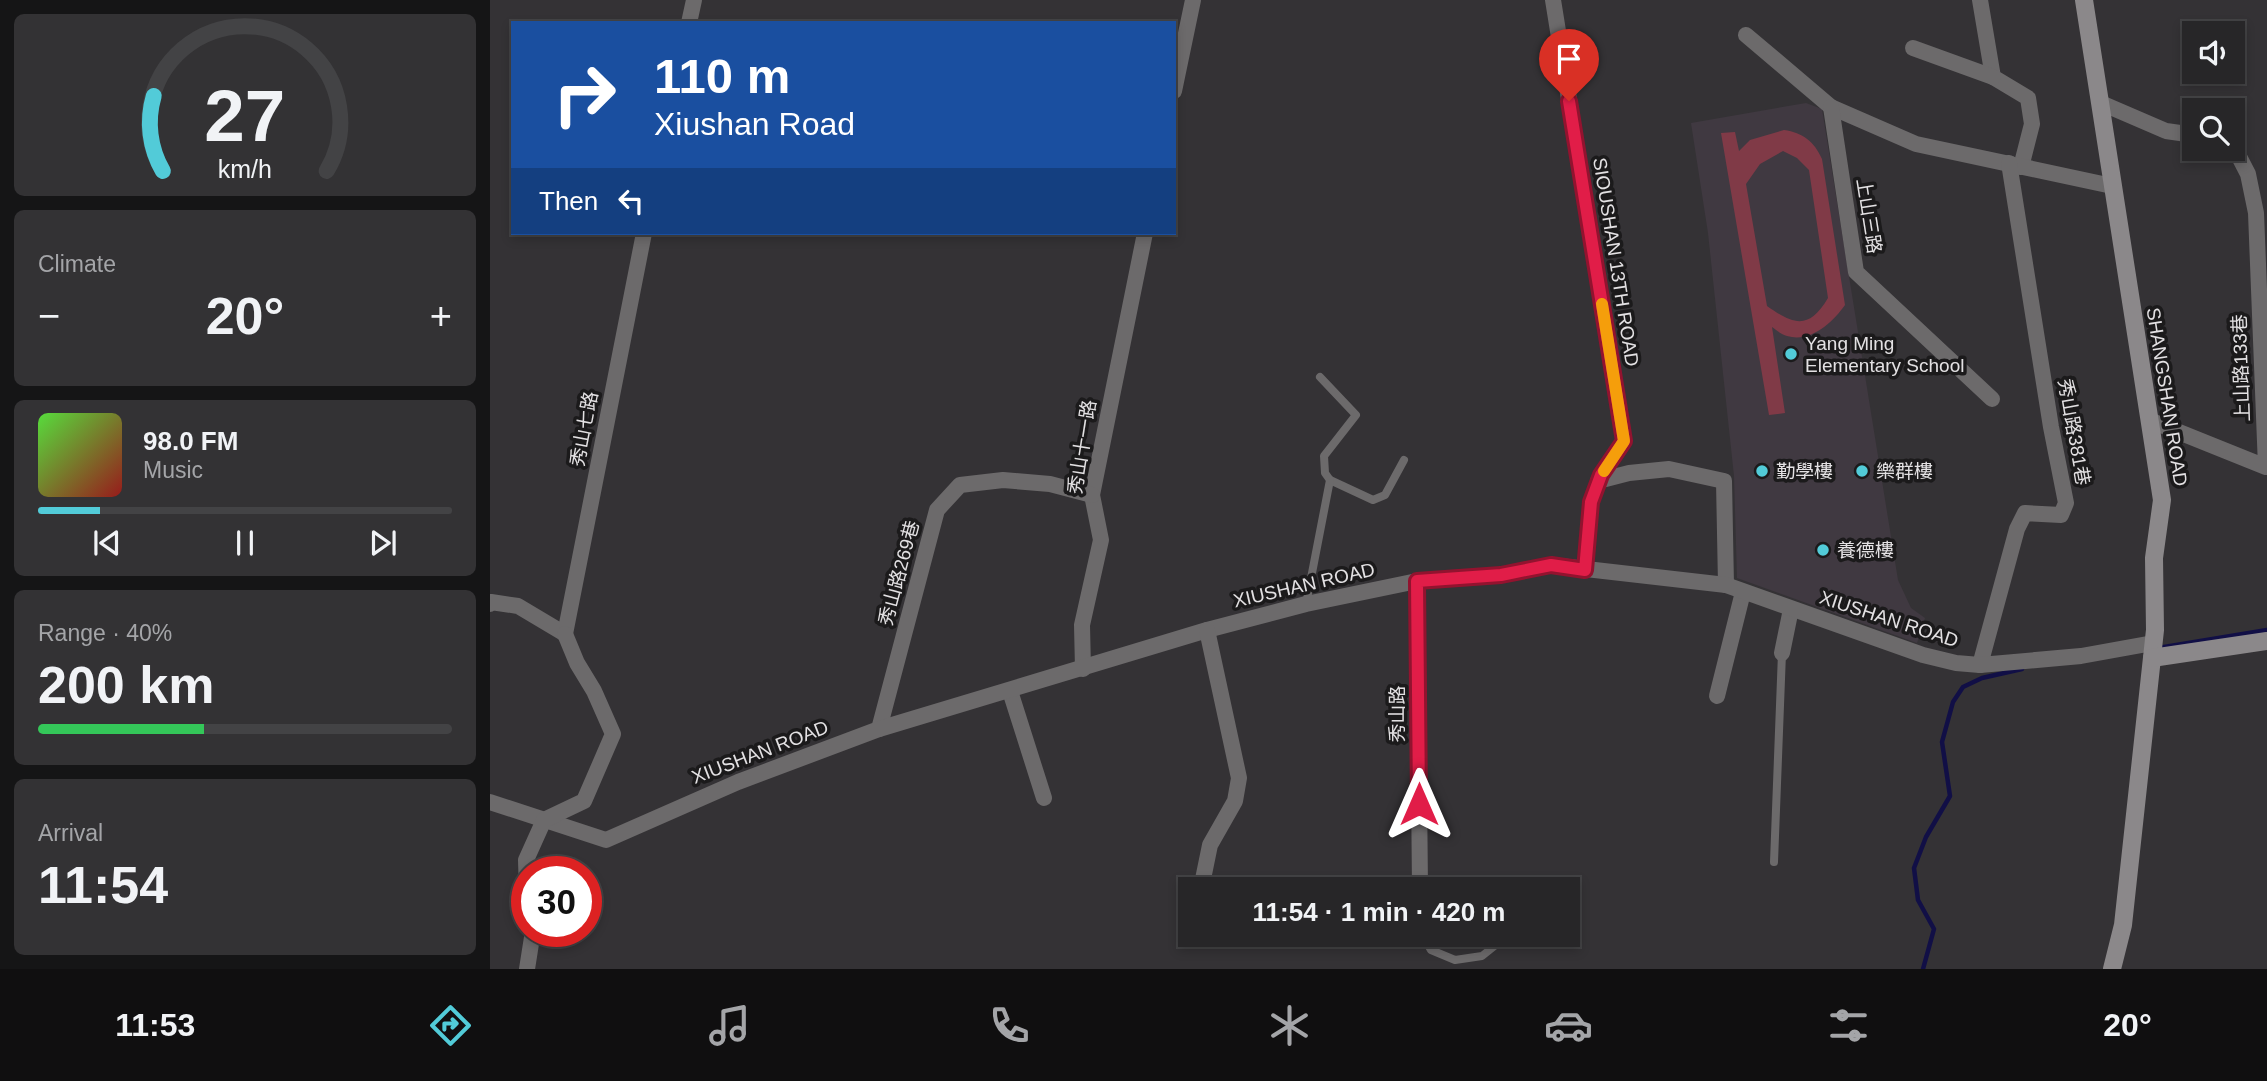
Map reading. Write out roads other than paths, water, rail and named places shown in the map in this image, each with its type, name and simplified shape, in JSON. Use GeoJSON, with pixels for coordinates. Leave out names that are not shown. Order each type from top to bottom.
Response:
{"type":"FeatureCollection","features":[{"type":"Feature","properties":{"kind":"street"},"geometry":{"type":"LineString","coordinates":[[689,21],[694,0]]}},
{"type":"Feature","properties":{"kind":"street"},"geometry":{"type":"LineString","coordinates":[[1176,81],[1193,0]]}},
{"type":"Feature","properties":{"kind":"street","name":"SIOUSHAN 13TH ROAD"},"geometry":{"type":"LineString","coordinates":[[1553,0],[1624,441],[1598,481],[1591,502],[1585,570]]}},
{"type":"Feature","properties":{"kind":"street"},"geometry":{"type":"LineString","coordinates":[[1980,0],[1993,77]]}},
{"type":"Feature","properties":{"kind":"street","name":"SHANGSHAN ROAD"},"geometry":{"type":"LineString","coordinates":[[2084,0],[2162,500],[2154,558],[2153,650],[2123,925],[2112,969]]}},
{"type":"Feature","properties":{"kind":"street"},"geometry":{"type":"LineString","coordinates":[[1746,35],[1831,107],[1916,144],[2112,186]]}},
{"type":"Feature","properties":{"kind":"street"},"geometry":{"type":"LineString","coordinates":[[1913,48],[1993,77],[2028,98],[2032,124],[2015,165]]}},
{"type":"Feature","properties":{"kind":"street"},"geometry":{"type":"LineString","coordinates":[[2101,103],[2166,131],[2182,133]]}},
{"type":"Feature","properties":{"kind":"street","name":"上山三路"},"geometry":{"type":"LineString","coordinates":[[1831,107],[1856,272],[1992,399]]}},
{"type":"Feature","properties":{"kind":"street","name":"上山路133巷"},"geometry":{"type":"LineString","coordinates":[[2149,420],[2266,467],[2256,213],[2248,174],[2241,161]]}},
{"type":"Feature","properties":{"kind":"street","name":"秀山路381巷"},"geometry":{"type":"LineString","coordinates":[[1980,665],[2017,529],[2025,513],[2061,515],[2066,503],[2051,427],[2015,165]]}},
{"type":"Feature","properties":{"kind":"street","name":"秀山七路"},"geometry":{"type":"LineString","coordinates":[[565,634],[644,235]]}},
{"type":"Feature","properties":{"kind":"street","name":"秀山十一路"},"geometry":{"type":"LineString","coordinates":[[1083,669],[1082,625],[1101,540],[1092,495],[1145,235]]}},
{"type":"Feature","properties":{"kind":"street"},"geometry":{"type":"LineString","coordinates":[[1598,481],[1629,473],[1669,469],[1724,481],[1726,585]]}},
{"type":"Feature","properties":{"kind":"street","name":"秀山路269巷"},"geometry":{"type":"LineString","coordinates":[[879,729],[937,510],[960,485],[1003,480],[1050,484],[1092,495]]}},
{"type":"Feature","properties":{"kind":"street","name":"XIUSHAN ROAD"},"geometry":{"type":"LineString","coordinates":[[490,802],[606,840],[738,782],[879,729],[1083,669],[1143,648],[1306,604],[1417,581],[1501,575],[1551,565],[1726,585],[1925,656],[1956,663],[1980,665],[2153,650]]}},
{"type":"Feature","properties":{"kind":"street","name":"秀山路"},"geometry":{"type":"LineString","coordinates":[[1417,581],[1420,877]]}},
{"type":"Feature","properties":{"kind":"street"},"geometry":{"type":"LineString","coordinates":[[1717,696],[1743,592]]}},
{"type":"Feature","properties":{"kind":"street"},"geometry":{"type":"LineString","coordinates":[[490,604],[518,606],[565,634],[613,734],[584,801],[544,820],[528,856]]}},
{"type":"Feature","properties":{"kind":"street"},"geometry":{"type":"LineString","coordinates":[[1782,653],[1791,609]]}},
{"type":"Feature","properties":{"kind":"street"},"geometry":{"type":"LineString","coordinates":[[1203,877],[1210,845],[1235,801],[1239,778],[1206,630]]}},
{"type":"Feature","properties":{"kind":"street"},"geometry":{"type":"LineString","coordinates":[[2153,650],[2267,641]]}},
{"type":"Feature","properties":{"kind":"street"},"geometry":{"type":"LineString","coordinates":[[1010,691],[1044,798]]}},
{"type":"Feature","properties":{"kind":"street"},"geometry":{"type":"LineString","coordinates":[[527,969],[530,947]]}},
{"type":"Feature","properties":{"kind":"lane"},"geometry":{"type":"LineString","coordinates":[[1320,377],[1356,415],[1324,456],[1325,473],[1330,480],[1373,500],[1385,495],[1404,460]]}},
{"type":"Feature","properties":{"kind":"lane"},"geometry":{"type":"LineString","coordinates":[[1306,604],[1330,480]]}},
{"type":"Feature","properties":{"kind":"lane"},"geometry":{"type":"LineString","coordinates":[[1774,862],[1782,653]]}},
{"type":"Feature","properties":{"kind":"lane"},"geometry":{"type":"LineString","coordinates":[[1429,947],[1455,960],[1482,956],[1493,947]]}},
{"type":"Feature","properties":{"kind":"waterway"},"geometry":{"type":"LineString","coordinates":[[2158,648],[2267,630]]}},
{"type":"Feature","properties":{"kind":"waterway"},"geometry":{"type":"LineString","coordinates":[[1923,969],[1934,929],[1918,900],[1914,868],[1926,837],[1950,796],[1942,742],[1953,702],[1963,687],[1982,678],[2022,669]]}},
{"type":"Feature","properties":{"kind":"place","name":"Yang Ming Elementary School"},"geometry":{"type":"Point","coordinates":[1791,354]}},
{"type":"Feature","properties":{"kind":"place","name":"勤學樓"},"geometry":{"type":"Point","coordinates":[1762,471]}},
{"type":"Feature","properties":{"kind":"place","name":"樂群樓"},"geometry":{"type":"Point","coordinates":[1862,471]}},
{"type":"Feature","properties":{"kind":"place","name":"養德樓"},"geometry":{"type":"Point","coordinates":[1823,550]}}]}
